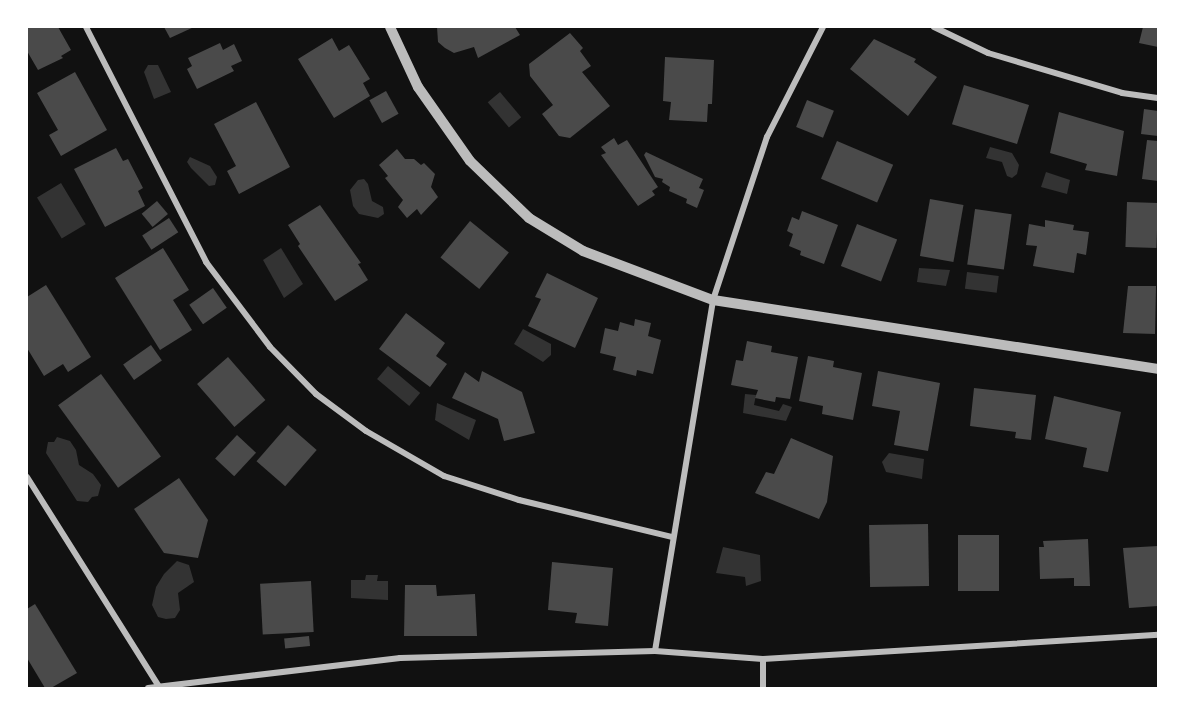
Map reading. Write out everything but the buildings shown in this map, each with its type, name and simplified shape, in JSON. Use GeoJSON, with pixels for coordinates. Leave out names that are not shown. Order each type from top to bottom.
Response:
{"type":"FeatureCollection","features":[{"type":"Feature","properties":{"kind":"street"},"geometry":{"type":"LineString","coordinates":[[86,27],[206,262],[270,347],[316,394],[366,431],[444,476],[519,500],[672,537]]}},
{"type":"Feature","properties":{"kind":"street"},"geometry":{"type":"LineString","coordinates":[[390,27],[418,87],[470,161],[529,218],[583,251],[713,300],[1158,369]]}},
{"type":"Feature","properties":{"kind":"street"},"geometry":{"type":"LineString","coordinates":[[655,651],[672,537],[713,300],[767,136],[823,27]]}},
{"type":"Feature","properties":{"kind":"street"},"geometry":{"type":"LineString","coordinates":[[934,27],[988,53],[1122,93],[1158,98]]}},
{"type":"Feature","properties":{"kind":"street"},"geometry":{"type":"LineString","coordinates":[[27,477],[158,685]]}},
{"type":"Feature","properties":{"kind":"street"},"geometry":{"type":"LineString","coordinates":[[148,688],[400,658],[655,651],[762,659],[1158,635]]}},
{"type":"Feature","properties":{"kind":"street"},"geometry":{"type":"LineString","coordinates":[[762,659],[763,688]]}},
{"type":"Feature","properties":{"kind":"shaded area"},"geometry":{"type":"Polygon","coordinates":[[[148,65],[158,65],[171,92],[154,99],[144,72],[148,65]]]}},
{"type":"Feature","properties":{"kind":"shaded area"},"geometry":{"type":"Polygon","coordinates":[[[500,92],[521,117],[509,128],[488,102],[500,92]]]}},
{"type":"Feature","properties":{"kind":"shaded area"},"geometry":{"type":"Polygon","coordinates":[[[990,147],[1012,153],[1019,165],[1017,174],[1012,178],[1007,176],[1002,162],[986,158],[990,147]]]}},
{"type":"Feature","properties":{"kind":"shaded area"},"geometry":{"type":"Polygon","coordinates":[[[190,157],[210,166],[217,177],[215,185],[209,186],[191,168],[187,162],[190,157]]]}},
{"type":"Feature","properties":{"kind":"shaded area"},"geometry":{"type":"Polygon","coordinates":[[[1046,172],[1070,180],[1067,194],[1041,187],[1046,172]]]}},
{"type":"Feature","properties":{"kind":"shaded area"},"geometry":{"type":"Polygon","coordinates":[[[364,179],[368,184],[372,201],[383,207],[384,214],[378,218],[359,214],[353,206],[350,190],[358,180],[364,179]]]}},
{"type":"Feature","properties":{"kind":"shaded area"},"geometry":{"type":"Polygon","coordinates":[[[61,183],[86,224],[62,239],[37,197],[61,183]]]}},
{"type":"Feature","properties":{"kind":"shaded area"},"geometry":{"type":"Polygon","coordinates":[[[281,248],[303,284],[284,298],[263,260],[281,248]]]}},
{"type":"Feature","properties":{"kind":"shaded area"},"geometry":{"type":"Polygon","coordinates":[[[919,268],[950,270],[946,286],[917,282],[919,268]]]}},
{"type":"Feature","properties":{"kind":"shaded area"},"geometry":{"type":"Polygon","coordinates":[[[967,272],[999,276],[997,293],[965,289],[967,272]]]}},
{"type":"Feature","properties":{"kind":"shaded area"},"geometry":{"type":"Polygon","coordinates":[[[523,329],[551,344],[551,355],[543,362],[514,344],[523,329]]]}},
{"type":"Feature","properties":{"kind":"shaded area"},"geometry":{"type":"Polygon","coordinates":[[[388,366],[420,393],[409,406],[377,379],[388,366]]]}},
{"type":"Feature","properties":{"kind":"shaded area"},"geometry":{"type":"Polygon","coordinates":[[[745,394],[756,395],[754,405],[779,411],[783,404],[792,407],[786,421],[743,413],[745,394]]]}},
{"type":"Feature","properties":{"kind":"shaded area"},"geometry":{"type":"Polygon","coordinates":[[[437,403],[476,420],[469,440],[435,420],[437,403]]]}},
{"type":"Feature","properties":{"kind":"shaded area"},"geometry":{"type":"Polygon","coordinates":[[[57,437],[70,441],[76,450],[79,465],[93,474],[101,485],[98,496],[92,497],[88,502],[77,501],[46,453],[48,442],[54,442],[57,437]]]}},
{"type":"Feature","properties":{"kind":"shaded area"},"geometry":{"type":"Polygon","coordinates":[[[889,453],[924,459],[922,479],[886,472],[882,462],[889,453]]]}},
{"type":"Feature","properties":{"kind":"shaded area"},"geometry":{"type":"Polygon","coordinates":[[[723,547],[760,555],[761,581],[746,586],[745,577],[716,573],[723,547]]]}},
{"type":"Feature","properties":{"kind":"shaded area"},"geometry":{"type":"Polygon","coordinates":[[[177,561],[189,565],[194,582],[178,593],[180,610],[175,618],[158,617],[152,605],[156,587],[164,574],[177,561]]]}},
{"type":"Feature","properties":{"kind":"shaded area"},"geometry":{"type":"Polygon","coordinates":[[[366,575],[378,575],[377,581],[388,581],[388,600],[351,598],[351,580],[365,580],[366,575]]]}}]}
